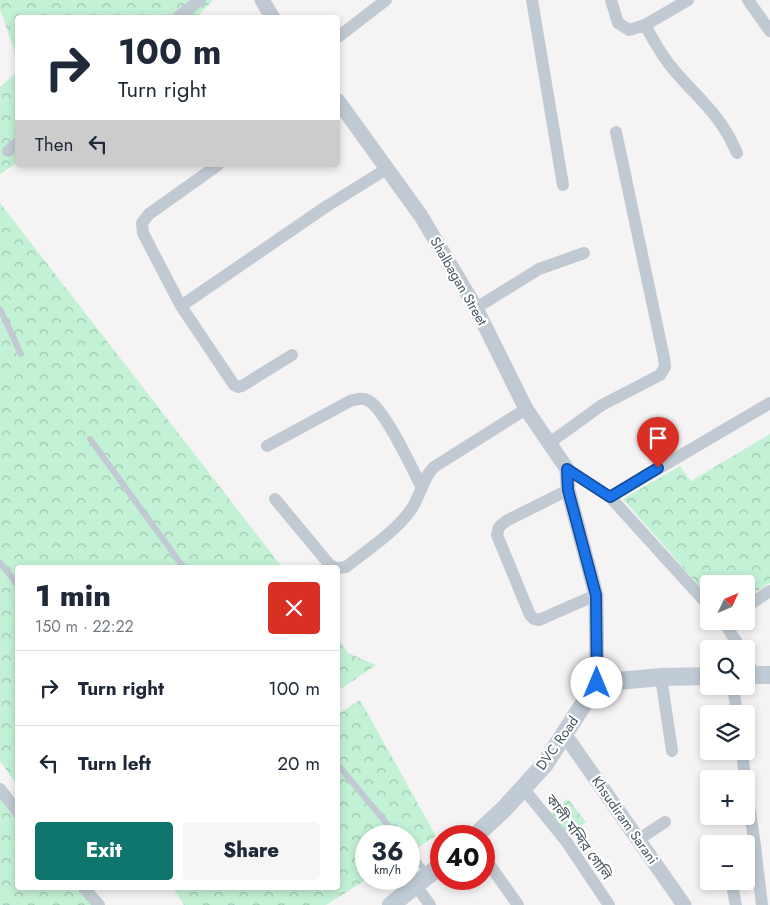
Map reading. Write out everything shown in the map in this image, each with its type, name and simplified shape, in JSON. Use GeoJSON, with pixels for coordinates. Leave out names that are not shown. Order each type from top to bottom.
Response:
{"type":"FeatureCollection","features":[{"type":"Feature","properties":{"kind":"main road"},"geometry":{"type":"LineString","coordinates":[[597,683],[661,677],[700,676]]}},
{"type":"Feature","properties":{"kind":"main road","name":"DVC Road"},"geometry":{"type":"LineString","coordinates":[[486,825],[523,788],[565,735],[597,683]]}},
{"type":"Feature","properties":{"kind":"main road"},"geometry":{"type":"LineString","coordinates":[[390,905],[429,876]]}},
{"type":"Feature","properties":{"kind":"street"},"geometry":{"type":"LineString","coordinates":[[181,15],[200,0]]}},
{"type":"Feature","properties":{"kind":"street"},"geometry":{"type":"LineString","coordinates":[[262,0],[270,15]]}},
{"type":"Feature","properties":{"kind":"street"},"geometry":{"type":"LineString","coordinates":[[340,35],[386,0]]}},
{"type":"Feature","properties":{"kind":"street"},"geometry":{"type":"LineString","coordinates":[[532,0],[563,185]]}},
{"type":"Feature","properties":{"kind":"street"},"geometry":{"type":"LineString","coordinates":[[611,0],[614,17],[622,28],[629,30],[644,25],[688,0]]}},
{"type":"Feature","properties":{"kind":"street"},"geometry":{"type":"LineString","coordinates":[[748,0],[770,31]]}},
{"type":"Feature","properties":{"kind":"street"},"geometry":{"type":"LineString","coordinates":[[644,25],[669,65],[709,106],[727,130],[737,153]]}},
{"type":"Feature","properties":{"kind":"street","name":"Shalbagan Street"},"geometry":{"type":"LineString","coordinates":[[340,105],[388,168],[421,216],[476,308],[526,409],[548,444],[567,469]]}},
{"type":"Feature","properties":{"kind":"street"},"geometry":{"type":"LineString","coordinates":[[548,444],[602,405],[652,381],[660,375],[664,368],[664,358],[616,132]]}},
{"type":"Feature","properties":{"kind":"street"},"geometry":{"type":"LineString","coordinates":[[215,167],[150,214],[142,223],[143,233],[182,306],[209,349],[238,387],[292,355]]}},
{"type":"Feature","properties":{"kind":"street"},"geometry":{"type":"LineString","coordinates":[[182,306],[327,206],[388,168]]}},
{"type":"Feature","properties":{"kind":"street"},"geometry":{"type":"LineString","coordinates":[[476,308],[539,269],[584,253]]}},
{"type":"Feature","properties":{"kind":"street"},"geometry":{"type":"LineString","coordinates":[[267,446],[350,401],[360,398],[368,400],[377,408],[396,438],[421,486]]}},
{"type":"Feature","properties":{"kind":"street"},"geometry":{"type":"LineString","coordinates":[[610,497],[770,402]]}},
{"type":"Feature","properties":{"kind":"street"},"geometry":{"type":"LineString","coordinates":[[340,568],[346,567],[395,526],[418,500],[425,476],[434,468],[526,409]]}},
{"type":"Feature","properties":{"kind":"street"},"geometry":{"type":"LineString","coordinates":[[567,469],[610,497],[700,596]]}},
{"type":"Feature","properties":{"kind":"street"},"geometry":{"type":"LineString","coordinates":[[567,469],[568,490],[596,595],[597,683]]}},
{"type":"Feature","properties":{"kind":"street"},"geometry":{"type":"LineString","coordinates":[[568,490],[506,521],[499,527],[497,535],[530,615],[534,619],[538,620],[596,595]]}},
{"type":"Feature","properties":{"kind":"street"},"geometry":{"type":"LineString","coordinates":[[275,499],[331,565]]}},
{"type":"Feature","properties":{"kind":"street"},"geometry":{"type":"LineString","coordinates":[[755,601],[770,591]]}},
{"type":"Feature","properties":{"kind":"street"},"geometry":{"type":"LineString","coordinates":[[661,677],[672,751]]}},
{"type":"Feature","properties":{"kind":"street","name":"Khsudiram Sarani"},"geometry":{"type":"LineString","coordinates":[[565,735],[684,905]]}},
{"type":"Feature","properties":{"kind":"street","name":"কালী মন্দির গোলি"},"geometry":{"type":"LineString","coordinates":[[523,788],[566,841],[609,905]]}},
{"type":"Feature","properties":{"kind":"street"},"geometry":{"type":"LineString","coordinates":[[0,789],[15,808]]}},
{"type":"Feature","properties":{"kind":"street"},"geometry":{"type":"LineString","coordinates":[[638,840],[665,822]]}},
{"type":"Feature","properties":{"kind":"street"},"geometry":{"type":"LineString","coordinates":[[755,871],[762,905]]}},
{"type":"Feature","properties":{"kind":"street"},"geometry":{"type":"LineString","coordinates":[[495,873],[518,905]]}},
{"type":"Feature","properties":{"kind":"street"},"geometry":{"type":"LineString","coordinates":[[429,876],[430,905]]}},
{"type":"Feature","properties":{"kind":"street"},"geometry":{"type":"LineString","coordinates":[[87,890],[99,905]]}},
{"type":"Feature","properties":{"kind":"street"},"geometry":{"type":"LineString","coordinates":[[733,890],[736,905]]}},
{"type":"Feature","properties":{"kind":"lane"},"geometry":{"type":"LineString","coordinates":[[0,309],[21,354]]}},
{"type":"Feature","properties":{"kind":"lane"},"geometry":{"type":"LineString","coordinates":[[90,439],[182,565]]}},
{"type":"Feature","properties":{"kind":"lane"},"geometry":{"type":"LineString","coordinates":[[0,563],[15,581]]}},
{"type":"Feature","properties":{"kind":"lane"},"geometry":{"type":"LineString","coordinates":[[340,767],[388,825]]}},
{"type":"Feature","properties":{"kind":"lane"},"geometry":{"type":"LineString","coordinates":[[420,865],[429,876]]}},
{"type":"Feature","properties":{"kind":"green space"},"geometry":{"type":"Polygon","coordinates":[[[0,0],[213,0],[199,15],[15,15],[15,52],[0,9],[0,0]]]}},
{"type":"Feature","properties":{"kind":"green space"},"geometry":{"type":"Polygon","coordinates":[[[15,74],[15,164],[0,174],[0,87],[15,74]]]}},
{"type":"Feature","properties":{"kind":"green space"},"geometry":{"type":"Polygon","coordinates":[[[0,203],[280,565],[15,565],[15,782],[0,761],[0,203]]]}},
{"type":"Feature","properties":{"kind":"green space"},"geometry":{"type":"Polygon","coordinates":[[[770,434],[770,583],[755,592],[755,575],[700,575],[700,587],[623,499],[680,466],[691,481],[770,434]]]}},
{"type":"Feature","properties":{"kind":"green space"},"geometry":{"type":"Polygon","coordinates":[[[340,642],[348,653],[376,665],[340,690],[340,642]]]}},
{"type":"Feature","properties":{"kind":"green space"},"geometry":{"type":"Polygon","coordinates":[[[360,700],[430,825],[430,840],[420,846],[420,825],[355,825],[355,887],[326,905],[184,905],[174,890],[340,890],[340,713],[360,700]]]}},
{"type":"Feature","properties":{"kind":"green space"},"geometry":{"type":"Polygon","coordinates":[[[0,796],[15,815],[15,890],[81,890],[94,905],[0,905],[0,796]]]}},
{"type":"Feature","properties":{"kind":"green space"},"geometry":{"type":"Polygon","coordinates":[[[568,799],[586,822],[563,838],[546,815],[568,799]]]}},
{"type":"Feature","properties":{"kind":"route"},"geometry":{"type":"LineString","coordinates":[[597,683],[596,595],[568,490],[567,469],[610,497],[658,468]]}}]}
